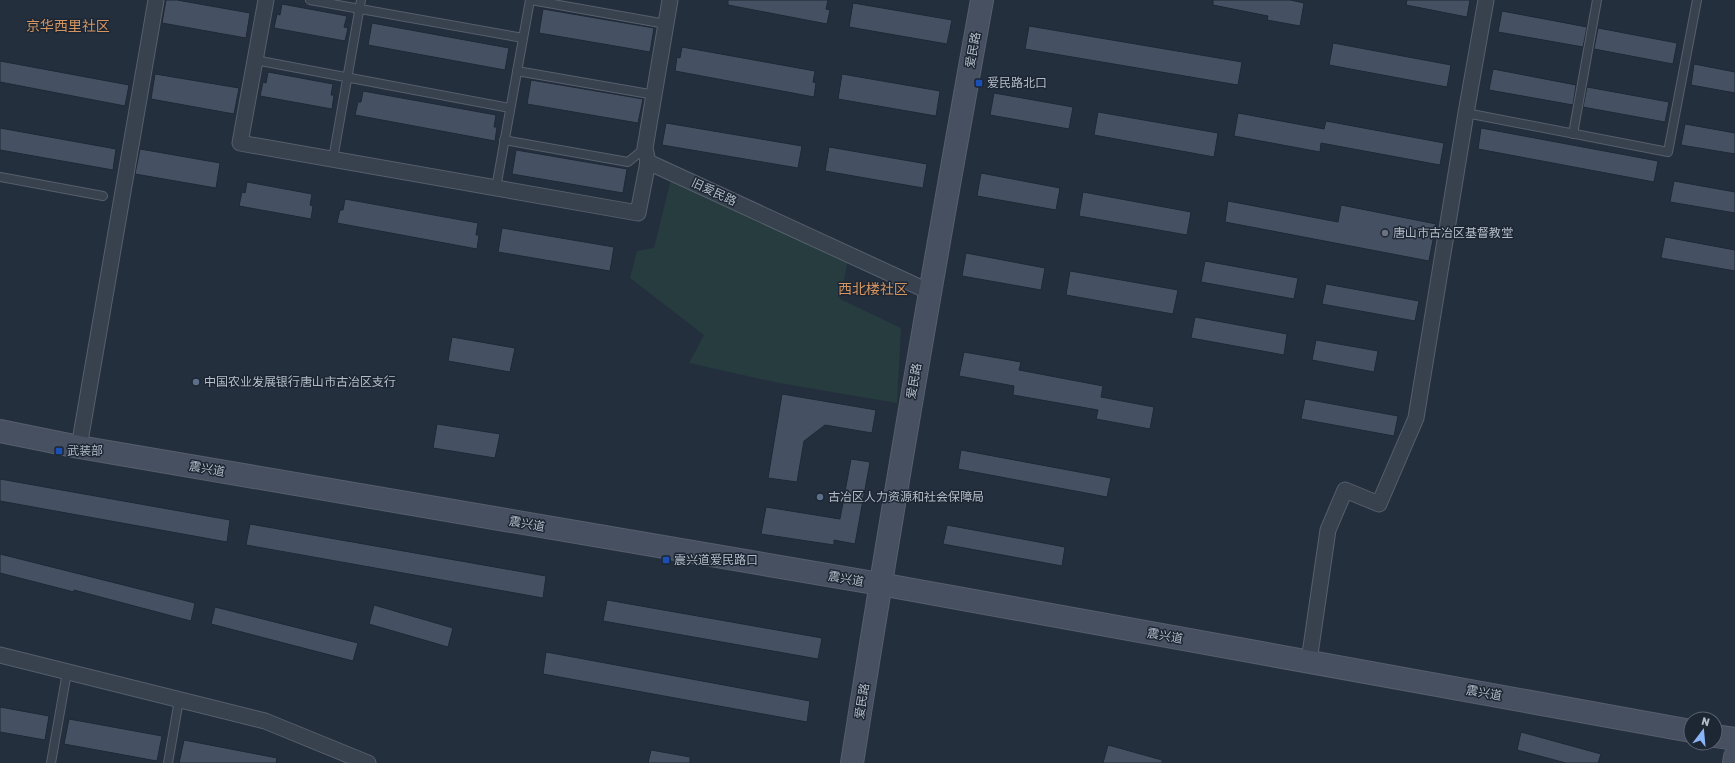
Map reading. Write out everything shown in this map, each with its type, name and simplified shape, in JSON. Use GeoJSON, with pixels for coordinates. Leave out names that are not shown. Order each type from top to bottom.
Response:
{"type":"FeatureCollection","features":[{"type":"Feature","properties":{"kind":"street"},"geometry":{"type":"LineString","coordinates":[[79,446],[156,0]]}},
{"type":"Feature","properties":{"kind":"street"},"geometry":{"type":"LineString","coordinates":[[266,0],[240,143],[638,213],[670,0]]}},
{"type":"Feature","properties":{"kind":"street","name":"爱民路"},"geometry":{"type":"LineString","coordinates":[[852,763],[880,584],[982,0]]}},
{"type":"Feature","properties":{"kind":"street"},"geometry":{"type":"LineString","coordinates":[[1309,661],[1328,530],[1345,490],[1379,504],[1416,418],[1486,0]]}},
{"type":"Feature","properties":{"kind":"street","name":"旧爱民路"},"geometry":{"type":"LineString","coordinates":[[646,155],[930,292]]}},
{"type":"Feature","properties":{"kind":"street","name":"震兴道"},"geometry":{"type":"LineString","coordinates":[[0,431],[79,446],[880,584],[1683,730]]}},
{"type":"Feature","properties":{"kind":"street"},"geometry":{"type":"LineString","coordinates":[[0,655],[265,722],[368,763]]}},
{"type":"Feature","properties":{"kind":"street"},"geometry":{"type":"LineString","coordinates":[[1723,737],[1735,739]]}},
{"type":"Feature","properties":{"kind":"street"},"geometry":{"type":"LineString","coordinates":[[1734,763],[1735,757]]}},
{"type":"Feature","properties":{"kind":"lane"},"geometry":{"type":"LineString","coordinates":[[310,0],[523,38]]}},
{"type":"Feature","properties":{"kind":"lane"},"geometry":{"type":"LineString","coordinates":[[333,159],[362,0]]}},
{"type":"Feature","properties":{"kind":"lane"},"geometry":{"type":"LineString","coordinates":[[496,188],[530,0],[666,24]]}},
{"type":"Feature","properties":{"kind":"lane"},"geometry":{"type":"LineString","coordinates":[[1573,134],[1597,0]]}},
{"type":"Feature","properties":{"kind":"lane"},"geometry":{"type":"LineString","coordinates":[[1466,113],[1668,152],[1697,0]]}},
{"type":"Feature","properties":{"kind":"lane"},"geometry":{"type":"LineString","coordinates":[[254,60],[510,108]]}},
{"type":"Feature","properties":{"kind":"lane"},"geometry":{"type":"LineString","coordinates":[[517,72],[655,95]]}},
{"type":"Feature","properties":{"kind":"lane"},"geometry":{"type":"LineString","coordinates":[[504,140],[628,162],[646,155]]}},
{"type":"Feature","properties":{"kind":"lane"},"geometry":{"type":"LineString","coordinates":[[0,177],[102,196]]}},
{"type":"Feature","properties":{"kind":"lane"},"geometry":{"type":"LineString","coordinates":[[51,763],[67,672]]}},
{"type":"Feature","properties":{"kind":"lane"},"geometry":{"type":"LineString","coordinates":[[168,763],[179,700]]}},
{"type":"Feature","properties":{"kind":"green space"},"geometry":{"type":"Polygon","coordinates":[[[672,175],[849,255],[840,299],[901,328],[897,403],[779,383],[689,363],[704,335],[630,278],[637,251],[654,248],[672,175]]]}},
{"type":"Feature","properties":{"kind":"building"},"geometry":{"type":"Polygon","coordinates":[[[166,0],[177,0],[250,13],[246,38],[162,23],[166,0]]]}},
{"type":"Feature","properties":{"kind":"building"},"geometry":{"type":"Polygon","coordinates":[[[728,0],[828,0],[826,9],[830,10],[827,24],[728,5],[728,0]]]}},
{"type":"Feature","properties":{"kind":"building"},"geometry":{"type":"Polygon","coordinates":[[[1213,0],[1290,0],[1304,3],[1300,26],[1267,20],[1268,16],[1213,5],[1213,0]]]}},
{"type":"Feature","properties":{"kind":"building"},"geometry":{"type":"Polygon","coordinates":[[[1407,0],[1470,0],[1467,17],[1406,5],[1407,0]]]}},
{"type":"Feature","properties":{"kind":"building"},"geometry":{"type":"Polygon","coordinates":[[[853,3],[952,20],[947,44],[849,27],[853,3]]]}},
{"type":"Feature","properties":{"kind":"building"},"geometry":{"type":"Polygon","coordinates":[[[282,4],[347,16],[344,27],[348,28],[345,41],[274,28],[277,14],[280,15],[282,4]]]}},
{"type":"Feature","properties":{"kind":"building"},"geometry":{"type":"Polygon","coordinates":[[[543,9],[654,28],[650,52],[539,33],[543,9]]]}},
{"type":"Feature","properties":{"kind":"building"},"geometry":{"type":"Polygon","coordinates":[[[1502,11],[1587,27],[1583,47],[1498,32],[1502,11]]]}},
{"type":"Feature","properties":{"kind":"building"},"geometry":{"type":"Polygon","coordinates":[[[372,23],[509,48],[505,70],[368,45],[372,23]]]}},
{"type":"Feature","properties":{"kind":"building"},"geometry":{"type":"Polygon","coordinates":[[[1029,26],[1242,62],[1238,85],[1025,49],[1029,26]]]}},
{"type":"Feature","properties":{"kind":"building"},"geometry":{"type":"Polygon","coordinates":[[[1598,28],[1677,43],[1673,64],[1594,49],[1598,28]]]}},
{"type":"Feature","properties":{"kind":"building"},"geometry":{"type":"Polygon","coordinates":[[[1333,43],[1451,65],[1447,87],[1329,65],[1333,43]]]}},
{"type":"Feature","properties":{"kind":"building"},"geometry":{"type":"Polygon","coordinates":[[[682,47],[815,71],[813,82],[816,83],[814,97],[675,71],[677,57],[680,58],[682,47]]]}},
{"type":"Feature","properties":{"kind":"building"},"geometry":{"type":"Polygon","coordinates":[[[0,61],[129,85],[125,106],[0,82],[0,61]]]}},
{"type":"Feature","properties":{"kind":"building"},"geometry":{"type":"Polygon","coordinates":[[[1694,64],[1735,72],[1735,93],[1691,85],[1694,64]]]}},
{"type":"Feature","properties":{"kind":"building"},"geometry":{"type":"Polygon","coordinates":[[[1493,69],[1576,85],[1573,105],[1489,90],[1493,69]]]}},
{"type":"Feature","properties":{"kind":"building"},"geometry":{"type":"Polygon","coordinates":[[[268,72],[333,84],[331,95],[334,95],[332,109],[260,96],[263,82],[266,83],[268,72]]]}},
{"type":"Feature","properties":{"kind":"building"},"geometry":{"type":"Polygon","coordinates":[[[155,74],[239,88],[234,114],[151,99],[155,74]]]}},
{"type":"Feature","properties":{"kind":"building"},"geometry":{"type":"Polygon","coordinates":[[[842,74],[940,91],[936,116],[838,99],[842,74]]]}},
{"type":"Feature","properties":{"kind":"building"},"geometry":{"type":"Polygon","coordinates":[[[531,80],[643,99],[638,123],[527,104],[531,80]]]}},
{"type":"Feature","properties":{"kind":"building"},"geometry":{"type":"Polygon","coordinates":[[[1587,87],[1669,102],[1665,122],[1583,107],[1587,87]]]}},
{"type":"Feature","properties":{"kind":"building"},"geometry":{"type":"Polygon","coordinates":[[[363,91],[496,115],[494,127],[497,127],[495,141],[355,115],[358,102],[361,102],[363,91]]]}},
{"type":"Feature","properties":{"kind":"building"},"geometry":{"type":"Polygon","coordinates":[[[994,93],[1073,107],[1069,129],[990,115],[994,93]]]}},
{"type":"Feature","properties":{"kind":"building"},"geometry":{"type":"Polygon","coordinates":[[[1098,112],[1218,133],[1214,157],[1094,135],[1098,112]]]}},
{"type":"Feature","properties":{"kind":"building"},"geometry":{"type":"Polygon","coordinates":[[[1238,113],[1324,129],[1326,121],[1444,143],[1440,165],[1321,143],[1320,152],[1234,136],[1238,113]]]}},
{"type":"Feature","properties":{"kind":"building"},"geometry":{"type":"Polygon","coordinates":[[[666,123],[802,146],[798,168],[662,145],[666,123]]]}},
{"type":"Feature","properties":{"kind":"building"},"geometry":{"type":"Polygon","coordinates":[[[1685,124],[1735,133],[1735,154],[1681,145],[1685,124]]]}},
{"type":"Feature","properties":{"kind":"building"},"geometry":{"type":"Polygon","coordinates":[[[0,128],[116,149],[113,170],[0,150],[0,128]]]}},
{"type":"Feature","properties":{"kind":"building"},"geometry":{"type":"Polygon","coordinates":[[[1481,128],[1658,161],[1654,182],[1478,149],[1481,128]]]}},
{"type":"Feature","properties":{"kind":"building"},"geometry":{"type":"Polygon","coordinates":[[[829,147],[927,164],[923,188],[825,171],[829,147]]]}},
{"type":"Feature","properties":{"kind":"building"},"geometry":{"type":"Polygon","coordinates":[[[140,149],[220,163],[216,188],[135,174],[140,149]]]}},
{"type":"Feature","properties":{"kind":"building"},"geometry":{"type":"Polygon","coordinates":[[[516,150],[627,169],[623,193],[512,174],[516,150]]]}},
{"type":"Feature","properties":{"kind":"building"},"geometry":{"type":"Polygon","coordinates":[[[981,173],[1060,188],[1056,210],[977,196],[981,173]]]}},
{"type":"Feature","properties":{"kind":"building"},"geometry":{"type":"Polygon","coordinates":[[[1674,181],[1735,192],[1735,213],[1670,202],[1674,181]]]}},
{"type":"Feature","properties":{"kind":"building"},"geometry":{"type":"Polygon","coordinates":[[[247,182],[312,194],[310,205],[313,206],[311,219],[239,206],[242,192],[245,193],[247,182]]]}},
{"type":"Feature","properties":{"kind":"building"},"geometry":{"type":"Polygon","coordinates":[[[1083,192],[1191,212],[1187,235],[1079,216],[1083,192]]]}},
{"type":"Feature","properties":{"kind":"building"},"geometry":{"type":"Polygon","coordinates":[[[345,199],[478,223],[476,235],[479,235],[477,249],[337,223],[340,210],[343,210],[345,199]]]}},
{"type":"Feature","properties":{"kind":"building","name":"唐山市古冶区基督教堂"},"geometry":{"type":"Polygon","coordinates":[[[1228,201],[1338,222],[1341,205],[1436,224],[1429,261],[1225,222],[1228,201]]]}},
{"type":"Feature","properties":{"kind":"building"},"geometry":{"type":"Polygon","coordinates":[[[502,228],[614,247],[610,271],[498,252],[502,228]]]}},
{"type":"Feature","properties":{"kind":"building"},"geometry":{"type":"Polygon","coordinates":[[[1665,237],[1735,250],[1735,271],[1661,258],[1665,237]]]}},
{"type":"Feature","properties":{"kind":"building"},"geometry":{"type":"Polygon","coordinates":[[[966,253],[1045,268],[1041,290],[962,276],[966,253]]]}},
{"type":"Feature","properties":{"kind":"building"},"geometry":{"type":"Polygon","coordinates":[[[1205,261],[1298,278],[1294,299],[1201,282],[1205,261]]]}},
{"type":"Feature","properties":{"kind":"building"},"geometry":{"type":"Polygon","coordinates":[[[1070,271],[1178,290],[1173,314],[1066,295],[1070,271]]]}},
{"type":"Feature","properties":{"kind":"building"},"geometry":{"type":"Polygon","coordinates":[[[1326,284],[1419,301],[1415,321],[1322,304],[1326,284]]]}},
{"type":"Feature","properties":{"kind":"building"},"geometry":{"type":"Polygon","coordinates":[[[1195,317],[1287,334],[1284,355],[1191,338],[1195,317]]]}},
{"type":"Feature","properties":{"kind":"building"},"geometry":{"type":"Polygon","coordinates":[[[452,337],[515,348],[510,372],[448,361],[452,337]]]}},
{"type":"Feature","properties":{"kind":"building"},"geometry":{"type":"Polygon","coordinates":[[[1316,340],[1378,351],[1374,372],[1312,360],[1316,340]]]}},
{"type":"Feature","properties":{"kind":"building"},"geometry":{"type":"Polygon","coordinates":[[[964,352],[1021,362],[1019,370],[1103,386],[1101,397],[1154,407],[1150,429],[1096,419],[1098,410],[1013,395],[1014,386],[959,376],[964,352]]]}},
{"type":"Feature","properties":{"kind":"building","name":"古冶区人力资源和社会保障局"},"geometry":{"type":"Polygon","coordinates":[[[782,394],[876,410],[872,433],[825,425],[804,441],[797,482],[768,478],[782,394]]]}},
{"type":"Feature","properties":{"kind":"building"},"geometry":{"type":"Polygon","coordinates":[[[1305,399],[1398,416],[1394,436],[1301,419],[1305,399]]]}},
{"type":"Feature","properties":{"kind":"building"},"geometry":{"type":"Polygon","coordinates":[[[437,424],[500,434],[495,458],[433,448],[437,424]]]}},
{"type":"Feature","properties":{"kind":"building"},"geometry":{"type":"Polygon","coordinates":[[[961,450],[1111,478],[1107,497],[958,469],[961,450]]]}},
{"type":"Feature","properties":{"kind":"building"},"geometry":{"type":"Polygon","coordinates":[[[851,459],[870,462],[855,544],[834,540],[834,545],[761,534],[766,507],[840,519],[851,459]]]}},
{"type":"Feature","properties":{"kind":"building"},"geometry":{"type":"Polygon","coordinates":[[[0,479],[230,520],[227,542],[0,501],[0,479]]]}},
{"type":"Feature","properties":{"kind":"building"},"geometry":{"type":"Polygon","coordinates":[[[250,524],[546,576],[543,598],[246,545],[250,524]]]}},
{"type":"Feature","properties":{"kind":"building"},"geometry":{"type":"Polygon","coordinates":[[[947,525],[1065,547],[1062,566],[943,544],[947,525]]]}},
{"type":"Feature","properties":{"kind":"building"},"geometry":{"type":"Polygon","coordinates":[[[0,554],[195,603],[191,621],[74,590],[74,592],[0,573],[0,554]]]}},
{"type":"Feature","properties":{"kind":"building"},"geometry":{"type":"Polygon","coordinates":[[[607,600],[822,638],[818,659],[603,621],[607,600]]]}},
{"type":"Feature","properties":{"kind":"building"},"geometry":{"type":"Polygon","coordinates":[[[374,605],[453,628],[448,647],[369,624],[374,605]]]}},
{"type":"Feature","properties":{"kind":"building"},"geometry":{"type":"Polygon","coordinates":[[[215,607],[358,643],[353,661],[211,624],[215,607]]]}},
{"type":"Feature","properties":{"kind":"building"},"geometry":{"type":"Polygon","coordinates":[[[546,652],[810,701],[807,722],[543,674],[546,652]]]}},
{"type":"Feature","properties":{"kind":"building"},"geometry":{"type":"Polygon","coordinates":[[[0,707],[49,716],[45,740],[0,732],[0,707]]]}},
{"type":"Feature","properties":{"kind":"building"},"geometry":{"type":"Polygon","coordinates":[[[69,719],[162,736],[157,761],[64,744],[69,719]]]}},
{"type":"Feature","properties":{"kind":"building"},"geometry":{"type":"Polygon","coordinates":[[[1521,732],[1601,754],[1598,763],[1566,763],[1517,750],[1521,732]]]}},
{"type":"Feature","properties":{"kind":"building"},"geometry":{"type":"Polygon","coordinates":[[[184,740],[277,758],[276,763],[179,763],[184,740]]]}},
{"type":"Feature","properties":{"kind":"building"},"geometry":{"type":"Polygon","coordinates":[[[1108,745],[1162,760],[1162,763],[1103,763],[1108,745]]]}},
{"type":"Feature","properties":{"kind":"building"},"geometry":{"type":"Polygon","coordinates":[[[651,750],[690,757],[690,763],[648,763],[651,750]]]}},
{"type":"Feature","properties":{"kind":"place","name":"爱民路北口"},"geometry":{"type":"Point","coordinates":[979,83]}},
{"type":"Feature","properties":{"kind":"place","name":"唐山市古冶区基督教堂"},"geometry":{"type":"Point","coordinates":[1385,233]}},
{"type":"Feature","properties":{"kind":"place","name":"中国农业发展银行唐山市古冶区支行"},"geometry":{"type":"Point","coordinates":[196,382]}},
{"type":"Feature","properties":{"kind":"place","name":"武装部"},"geometry":{"type":"Point","coordinates":[59,451]}},
{"type":"Feature","properties":{"kind":"place","name":"古冶区人力资源和社会保障局"},"geometry":{"type":"Point","coordinates":[820,497]}},
{"type":"Feature","properties":{"kind":"place","name":"震兴道爱民路口"},"geometry":{"type":"Point","coordinates":[666,560]}},
{"type":"Feature","properties":{"kind":"district","name":"京华西里社区"},"geometry":{"type":"Point","coordinates":[68,26]}},
{"type":"Feature","properties":{"kind":"district","name":"西北楼社区"},"geometry":{"type":"Point","coordinates":[873,289]}}]}
